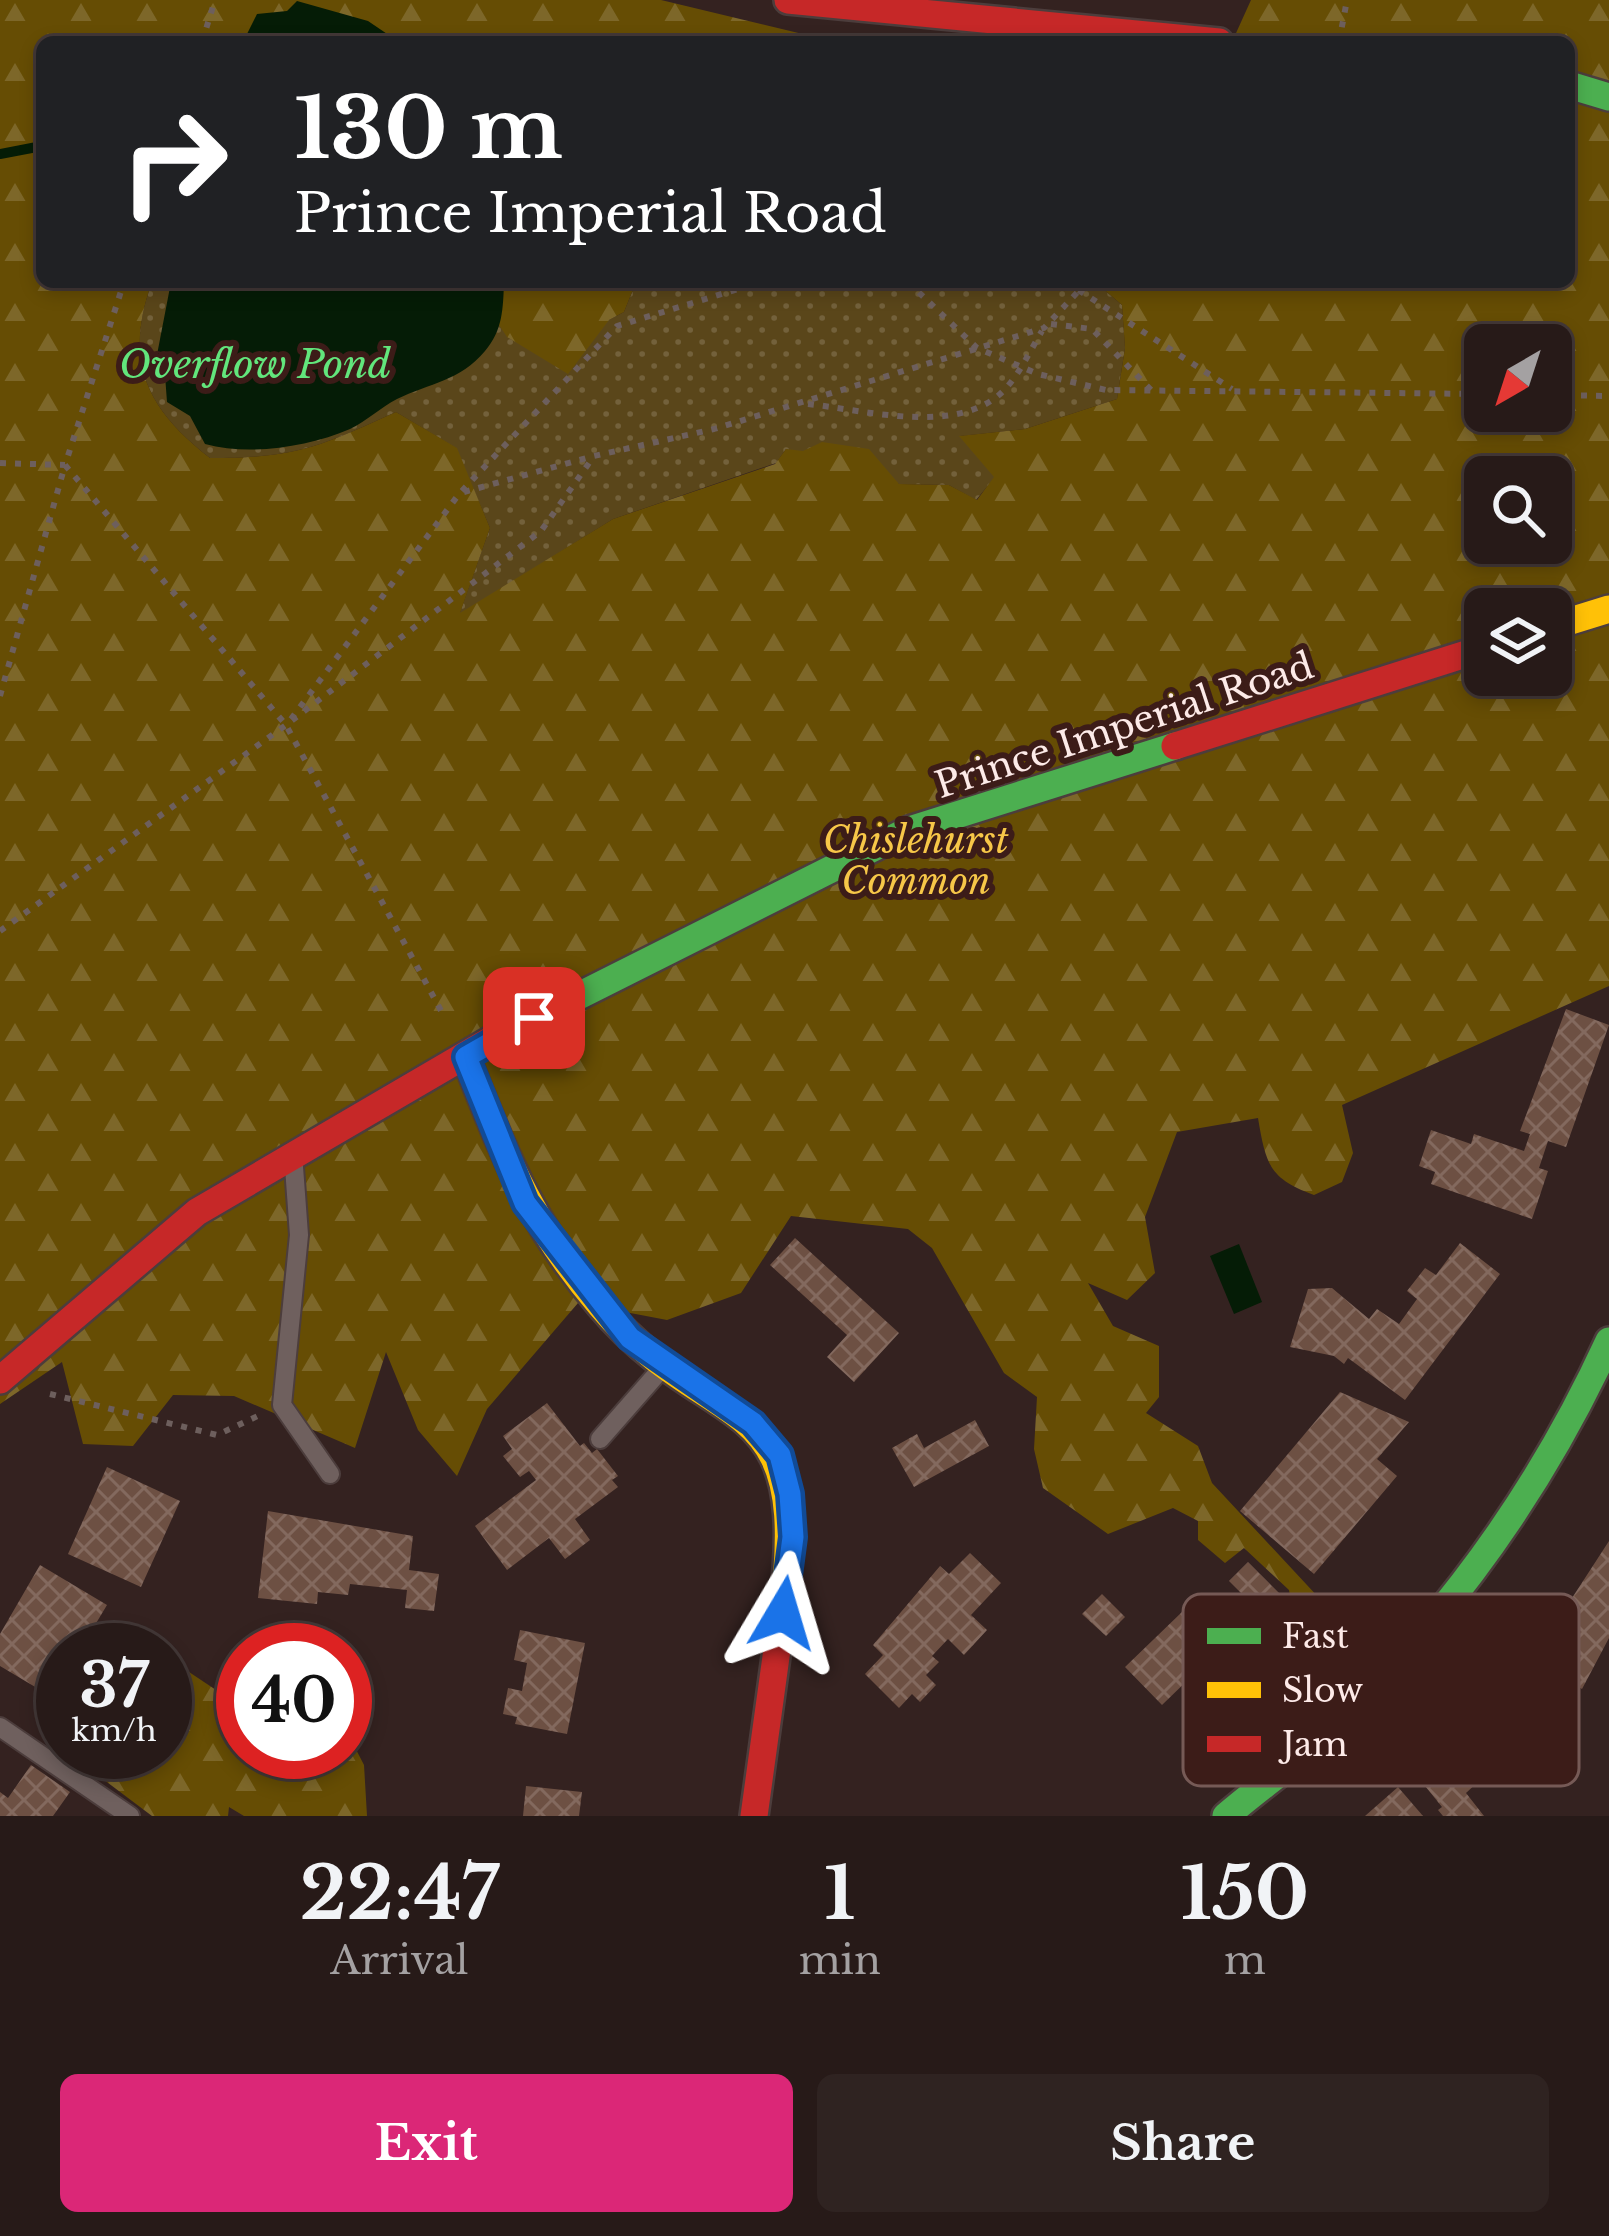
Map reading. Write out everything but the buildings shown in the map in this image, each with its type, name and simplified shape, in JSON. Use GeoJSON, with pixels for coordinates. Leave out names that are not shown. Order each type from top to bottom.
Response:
{"type":"FeatureCollection","features":[{"type":"Feature","properties":{"kind":"main road"},"geometry":{"type":"LineString","coordinates":[[788,0],[1157,36]]}},
{"type":"Feature","properties":{"kind":"main road"},"geometry":{"type":"LineString","coordinates":[[1575,88],[1609,97]]}},
{"type":"Feature","properties":{"kind":"main road"},"geometry":{"type":"LineString","coordinates":[[1572,620],[1609,609]]}},
{"type":"Feature","properties":{"kind":"main road","name":"Prince Imperial Road"},"geometry":{"type":"LineString","coordinates":[[0,1380],[197,1213],[466,1057],[909,830],[1464,655]]}},
{"type":"Feature","properties":{"kind":"main road"},"geometry":{"type":"LineString","coordinates":[[466,1057],[525,1203],[630,1338],[753,1423],[780,1455],[790,1494],[793,1537],[754,1816]]}},
{"type":"Feature","properties":{"kind":"main road"},"geometry":{"type":"LineString","coordinates":[[1452,1594],[1554,1448],[1590,1387],[1609,1341]]}},
{"type":"Feature","properties":{"kind":"main road"},"geometry":{"type":"LineString","coordinates":[[1226,1816],[1263,1786]]}},
{"type":"Feature","properties":{"kind":"lane"},"geometry":{"type":"LineString","coordinates":[[293,1156],[299,1235],[282,1405],[330,1474]]}},
{"type":"Feature","properties":{"kind":"lane"},"geometry":{"type":"LineString","coordinates":[[600,1439],[666,1364]]}},
{"type":"Feature","properties":{"kind":"lane"},"geometry":{"type":"LineString","coordinates":[[0,1727],[130,1816]]}},
{"type":"Feature","properties":{"kind":"path"},"geometry":{"type":"LineString","coordinates":[[204,36],[215,0]]}},
{"type":"Feature","properties":{"kind":"path"},"geometry":{"type":"LineString","coordinates":[[1340,36],[1347,0]]}},
{"type":"Feature","properties":{"kind":"path"},"geometry":{"type":"LineString","coordinates":[[0,696],[64,465],[122,288]]}},
{"type":"Feature","properties":{"kind":"path"},"geometry":{"type":"LineString","coordinates":[[286,724],[459,494],[616,326],[741,288]]}},
{"type":"Feature","properties":{"kind":"path"},"geometry":{"type":"LineString","coordinates":[[914,288],[977,348],[1106,391],[1464,394]]}},
{"type":"Feature","properties":{"kind":"path"},"geometry":{"type":"LineString","coordinates":[[801,403],[946,416],[981,409],[1008,387],[1046,327],[1081,289]]}},
{"type":"Feature","properties":{"kind":"path"},"geometry":{"type":"LineString","coordinates":[[1069,322],[1081,289]]}},
{"type":"Feature","properties":{"kind":"path"},"geometry":{"type":"LineString","coordinates":[[1081,289],[1234,392]]}},
{"type":"Feature","properties":{"kind":"path"},"geometry":{"type":"LineString","coordinates":[[459,494],[801,403],[1069,322],[1092,329],[1110,343],[1152,391]]}},
{"type":"Feature","properties":{"kind":"path"},"geometry":{"type":"LineString","coordinates":[[1572,395],[1609,396]]}},
{"type":"Feature","properties":{"kind":"path"},"geometry":{"type":"LineString","coordinates":[[0,931],[541,531],[594,456]]}},
{"type":"Feature","properties":{"kind":"path"},"geometry":{"type":"LineString","coordinates":[[0,463],[64,465],[286,724],[466,1057]]}},
{"type":"Feature","properties":{"kind":"path"},"geometry":{"type":"LineString","coordinates":[[44,1392],[217,1435],[282,1405]]}},
{"type":"Feature","properties":{"kind":"shaded area"},"geometry":{"type":"Polygon","coordinates":[[[150,288],[493,288],[609,320],[624,312],[634,288],[1102,288],[1122,305],[1125,348],[1117,399],[1025,429],[960,436],[995,477],[976,500],[949,485],[899,484],[786,449],[776,463],[613,519],[459,615],[490,528],[456,448],[396,412],[306,448],[265,456],[210,458],[170,421],[146,382],[140,336],[150,288]]]}},
{"type":"Feature","properties":{"kind":"green space","name":"Chislehurst Common"},"geometry":{"type":"Polygon","coordinates":[[[0,0],[661,0],[811,36],[36,36],[36,288],[150,288],[140,336],[146,382],[170,421],[210,458],[265,456],[306,448],[396,412],[457,448],[490,528],[460,613],[613,519],[775,464],[786,449],[803,451],[822,442],[869,449],[899,484],[949,485],[977,500],[994,477],[959,436],[1025,429],[1117,399],[1125,348],[1122,305],[1102,288],[1575,288],[1575,36],[1235,36],[1251,0],[1609,0],[1609,986],[1342,1105],[1353,1153],[1342,1182],[1314,1195],[1287,1182],[1272,1168],[1258,1118],[1177,1132],[1145,1217],[1155,1273],[1127,1300],[1088,1283],[1113,1326],[1159,1346],[1159,1397],[1146,1413],[1198,1446],[1212,1483],[1315,1594],[1290,1594],[1244,1548],[1225,1563],[1198,1540],[1198,1521],[1173,1508],[1108,1534],[1043,1488],[1034,1449],[1037,1397],[1004,1373],[932,1248],[908,1229],[791,1216],[741,1293],[667,1320],[578,1303],[487,1409],[457,1476],[418,1430],[386,1352],[355,1448],[234,1396],[173,1395],[133,1446],[83,1444],[62,1362],[0,1404],[0,0]],[[563,968],[527,984],[490,1021],[494,1059],[563,993],[563,968]]]}},
{"type":"Feature","properties":{"kind":"green space"},"geometry":{"type":"Polygon","coordinates":[[[475,288],[634,288],[624,312],[609,320],[568,374],[507,337],[475,288]]]}},
{"type":"Feature","properties":{"kind":"green space"},"geometry":{"type":"Polygon","coordinates":[[[192,1674],[216,1690],[216,1779],[365,1779],[367,1816],[244,1816],[229,1807],[228,1816],[152,1816],[103,1779],[192,1779],[192,1674]]]}},
{"type":"Feature","properties":{"kind":"water"},"geometry":{"type":"Polygon","coordinates":[[[297,1],[368,21],[390,36],[246,36],[257,14],[287,11],[297,1]]]}},
{"type":"Feature","properties":{"kind":"water","name":"Overflow Pond"},"geometry":{"type":"Polygon","coordinates":[[[170,288],[504,288],[499,327],[485,351],[465,369],[397,399],[350,429],[298,445],[260,449],[205,444],[190,416],[167,402],[165,375],[156,360],[170,288]]]}},
{"type":"Feature","properties":{"kind":"water"},"geometry":{"type":"Polygon","coordinates":[[[1239,1244],[1262,1302],[1234,1314],[1210,1256],[1239,1244]]]}},
{"type":"Feature","properties":{"kind":"waterway"},"geometry":{"type":"LineString","coordinates":[[0,154],[36,147]]}},
{"type":"Feature","properties":{"kind":"traffic: fast"},"geometry":{"type":"LineString","coordinates":[[1575,87],[1609,97]]}},
{"type":"Feature","properties":{"kind":"traffic: fast"},"geometry":{"type":"LineString","coordinates":[[493,1039],[909,830],[1175,746]]}},
{"type":"Feature","properties":{"kind":"traffic: fast"},"geometry":{"type":"LineString","coordinates":[[1455,1594],[1523,1498],[1609,1341]]}},
{"type":"Feature","properties":{"kind":"traffic: fast"},"geometry":{"type":"LineString","coordinates":[[1226,1816],[1263,1786]]}},
{"type":"Feature","properties":{"kind":"traffic: slow"},"geometry":{"type":"LineString","coordinates":[[1572,620],[1609,609]]}},
{"type":"Feature","properties":{"kind":"traffic: slow"},"geometry":{"type":"LineString","coordinates":[[465,1056],[521,1186],[575,1275],[641,1347],[745,1421],[768,1447],[783,1483],[788,1534],[783,1606]]}},
{"type":"Feature","properties":{"kind":"traffic: jam"},"geometry":{"type":"LineString","coordinates":[[788,0],[1157,36]]}},
{"type":"Feature","properties":{"kind":"traffic: jam"},"geometry":{"type":"LineString","coordinates":[[1175,746],[1464,655]]}},
{"type":"Feature","properties":{"kind":"traffic: jam"},"geometry":{"type":"LineString","coordinates":[[0,1380],[197,1212],[493,1039]]}},
{"type":"Feature","properties":{"kind":"traffic: jam"},"geometry":{"type":"LineString","coordinates":[[754,1816],[783,1606]]}},
{"type":"Feature","properties":{"kind":"route"},"geometry":{"type":"LineString","coordinates":[[534,1018],[466,1057],[525,1203],[630,1338],[753,1423],[780,1455],[790,1494],[793,1537],[783,1613]]}}]}
